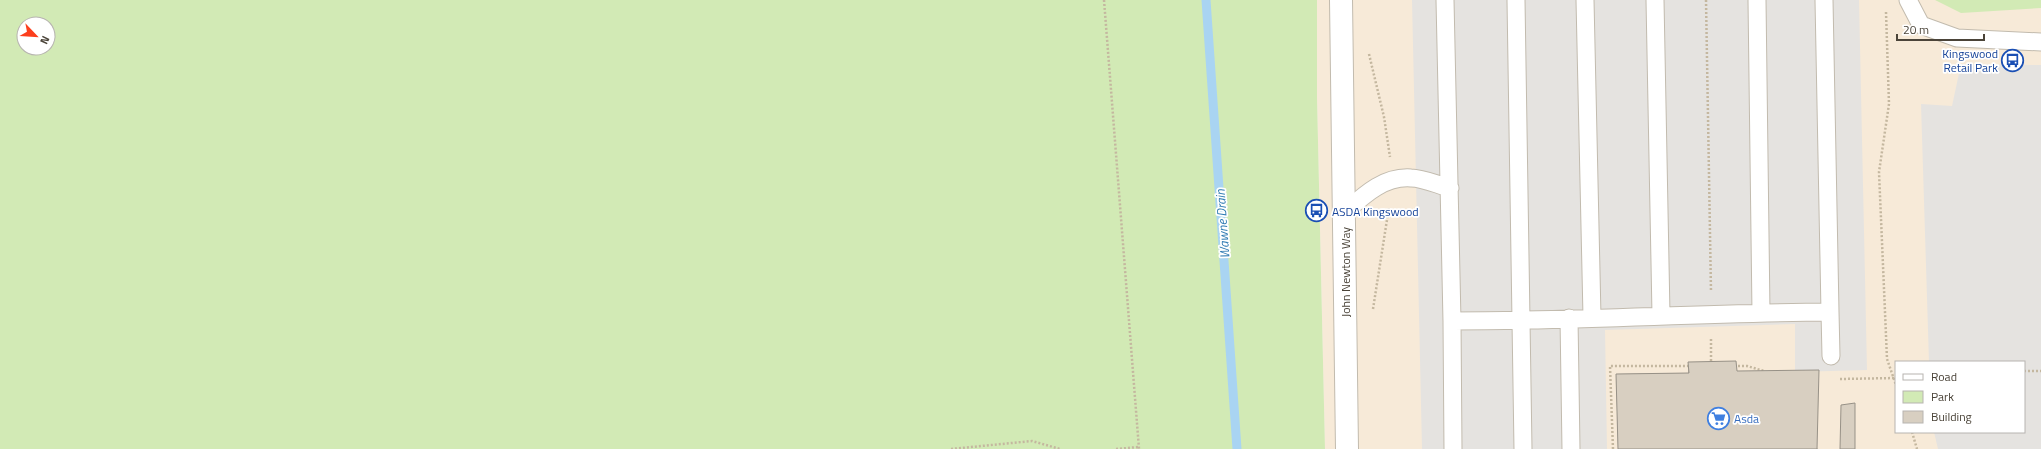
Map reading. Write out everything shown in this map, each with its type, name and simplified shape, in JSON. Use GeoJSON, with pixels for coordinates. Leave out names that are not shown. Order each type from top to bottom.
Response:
{"type":"FeatureCollection","features":[{"type":"Feature","properties":{"kind":"street","name":"John Newton Way"},"geometry":{"type":"LineString","coordinates":[[1341,0],[1347,449]]}},
{"type":"Feature","properties":{"kind":"lane"},"geometry":{"type":"LineString","coordinates":[[1445,0],[1450,188],[1453,449]]}},
{"type":"Feature","properties":{"kind":"lane"},"geometry":{"type":"LineString","coordinates":[[1516,0],[1523,449]]}},
{"type":"Feature","properties":{"kind":"lane"},"geometry":{"type":"LineString","coordinates":[[1585,0],[1592,317]]}},
{"type":"Feature","properties":{"kind":"lane"},"geometry":{"type":"LineString","coordinates":[[1655,0],[1661,315]]}},
{"type":"Feature","properties":{"kind":"lane"},"geometry":{"type":"LineString","coordinates":[[1757,0],[1761,312]]}},
{"type":"Feature","properties":{"kind":"lane"},"geometry":{"type":"LineString","coordinates":[[1824,0],[1831,356]]}},
{"type":"Feature","properties":{"kind":"lane"},"geometry":{"type":"LineString","coordinates":[[1908,0],[1921,24],[1957,38],[2041,42]]}},
{"type":"Feature","properties":{"kind":"lane"},"geometry":{"type":"LineString","coordinates":[[1345,212],[1367,192],[1393,179],[1412,178],[1450,188]]}},
{"type":"Feature","properties":{"kind":"lane"},"geometry":{"type":"LineString","coordinates":[[1452,321],[1521,321],[1592,317],[1761,312],[1830,312]]}},
{"type":"Feature","properties":{"kind":"lane"},"geometry":{"type":"LineString","coordinates":[[1569,318],[1572,449]]}},
{"type":"Feature","properties":{"kind":"path"},"geometry":{"type":"LineString","coordinates":[[1104,0],[1139,448],[1116,449]]}},
{"type":"Feature","properties":{"kind":"path"},"geometry":{"type":"LineString","coordinates":[[1706,0],[1711,366]]}},
{"type":"Feature","properties":{"kind":"path"},"geometry":{"type":"LineString","coordinates":[[1839,379],[1895,378],[1887,359],[1878,172],[1889,104],[1886,10]]}},
{"type":"Feature","properties":{"kind":"path"},"geometry":{"type":"LineString","coordinates":[[1613,449],[1610,366],[1696,366]]}},
{"type":"Feature","properties":{"kind":"path"},"geometry":{"type":"LineString","coordinates":[[1703,366],[1718,366]]}},
{"type":"Feature","properties":{"kind":"path"},"geometry":{"type":"LineString","coordinates":[[1733,366],[1747,366],[1768,373]]}},
{"type":"Feature","properties":{"kind":"path"},"geometry":{"type":"LineString","coordinates":[[2025,371],[2041,371]]}},
{"type":"Feature","properties":{"kind":"path"},"geometry":{"type":"LineString","coordinates":[[1912,433],[1917,449]]}},
{"type":"Feature","properties":{"kind":"path"},"geometry":{"type":"LineString","coordinates":[[951,449],[1032,441],[1060,449]]}},
{"type":"Feature","properties":{"kind":"shaded area"},"geometry":{"type":"Polygon","coordinates":[[[1317,0],[2041,0],[2041,449],[1325,449],[1317,97],[1317,0]]]}},
{"type":"Feature","properties":{"kind":"shaded area"},"geometry":{"type":"Polygon","coordinates":[[[1412,0],[1859,0],[1867,370],[1795,372],[1795,324],[1605,330],[1607,449],[1422,449],[1412,0]]]}},
{"type":"Feature","properties":{"kind":"shaded area"},"geometry":{"type":"Polygon","coordinates":[[[1961,64],[2041,65],[2041,449],[1938,449],[1934,433],[2025,433],[2025,361],[1929,361],[1921,104],[1952,106],[1961,64]]]}},
{"type":"Feature","properties":{"kind":"green space"},"geometry":{"type":"Polygon","coordinates":[[[0,0],[1317,0],[1317,97],[1325,449],[0,449],[0,0]]]}},
{"type":"Feature","properties":{"kind":"green space"},"geometry":{"type":"Polygon","coordinates":[[[1935,0],[2041,0],[2041,8],[1961,13],[1935,0]]]}},
{"type":"Feature","properties":{"kind":"building","name":"Asda"},"geometry":{"type":"Polygon","coordinates":[[[1736,361],[1737,371],[1819,370],[1817,449],[1618,449],[1616,374],[1689,373],[1688,362],[1736,361]]]}},
{"type":"Feature","properties":{"kind":"building"},"geometry":{"type":"Polygon","coordinates":[[[1855,403],[1855,449],[1840,449],[1841,405],[1855,403]]]}},
{"type":"Feature","properties":{"kind":"waterway","name":"Wawne Drain"},"geometry":{"type":"LineString","coordinates":[[1206,0],[1237,449]]}},
{"type":"Feature","properties":{"kind":"place","name":"Kingswood Retail Park"},"geometry":{"type":"Point","coordinates":[2013,60]}},
{"type":"Feature","properties":{"kind":"place","name":"ASDA Kingswood"},"geometry":{"type":"Point","coordinates":[1316,211]}},
{"type":"Feature","properties":{"kind":"place","name":"Asda"},"geometry":{"type":"Point","coordinates":[1718,418]}}]}
